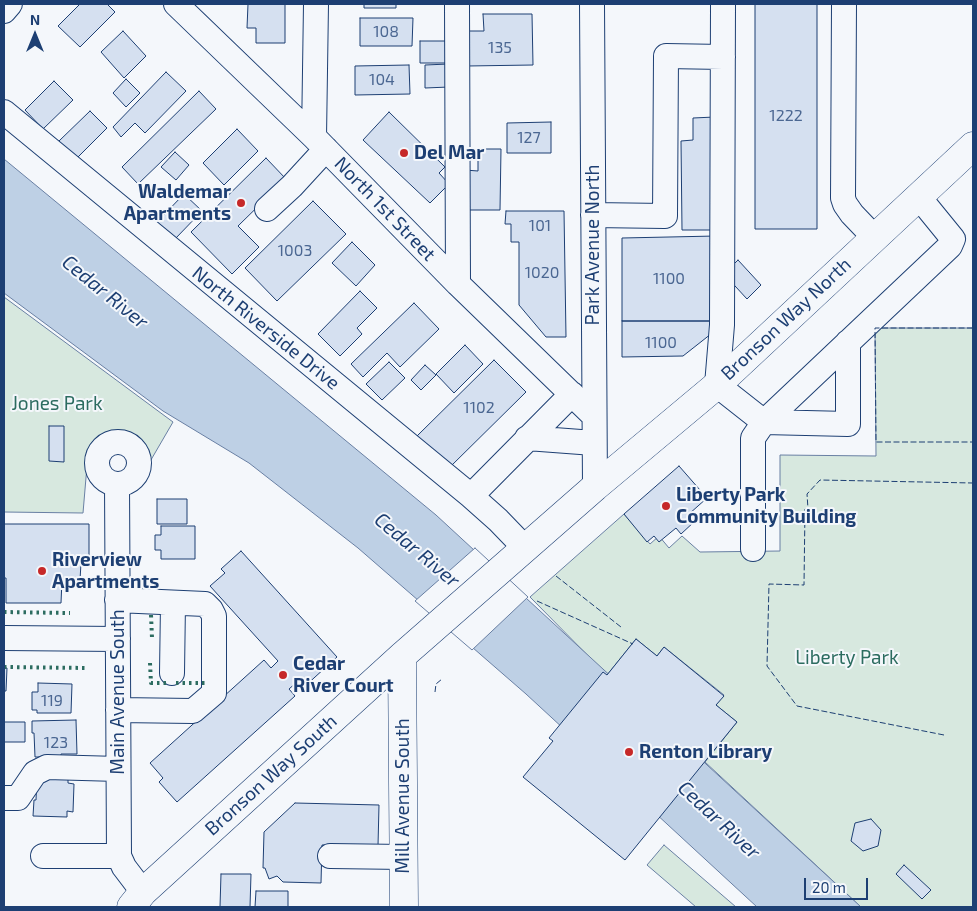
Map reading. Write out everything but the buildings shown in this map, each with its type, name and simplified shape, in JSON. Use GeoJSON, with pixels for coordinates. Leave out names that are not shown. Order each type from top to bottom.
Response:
{"type":"FeatureCollection","features":[{"type":"Feature","properties":{"kind":"main road","name":"Bronson Way North"},"geometry":{"type":"LineString","coordinates":[[594,487],[717,385],[973,146]]}},
{"type":"Feature","properties":{"kind":"main road","name":"Bronson Way South"},"geometry":{"type":"LineString","coordinates":[[137,900],[404,654],[594,487]]}},
{"type":"Feature","properties":{"kind":"main road","name":"Mill Avenue South"},"geometry":{"type":"LineString","coordinates":[[404,654],[404,907]]}},
{"type":"Feature","properties":{"kind":"street"},"geometry":{"type":"LineString","coordinates":[[267,209],[292,186],[320,143],[316,4]]}},
{"type":"Feature","properties":{"kind":"street"},"geometry":{"type":"LineString","coordinates":[[457,4],[458,284]]}},
{"type":"Feature","properties":{"kind":"street","name":"Park Avenue North"},"geometry":{"type":"LineString","coordinates":[[592,4],[594,487]]}},
{"type":"Feature","properties":{"kind":"street"},"geometry":{"type":"LineString","coordinates":[[723,4],[722,326],[717,385],[764,422],[848,424],[848,342]]}},
{"type":"Feature","properties":{"kind":"street"},"geometry":{"type":"LineString","coordinates":[[844,4],[843,198],[844,204],[874,237]]}},
{"type":"Feature","properties":{"kind":"street","name":"North 1st Street"},"geometry":{"type":"LineString","coordinates":[[182,6],[458,284],[593,415]]}},
{"type":"Feature","properties":{"kind":"street"},"geometry":{"type":"LineString","coordinates":[[593,215],[665,216],[666,56],[723,57]]}},
{"type":"Feature","properties":{"kind":"street","name":"North Riverside Drive"},"geometry":{"type":"LineString","coordinates":[[4,112],[470,496],[498,520],[525,548]]}},
{"type":"Feature","properties":{"kind":"street"},"geometry":{"type":"LineString","coordinates":[[753,549],[753,438],[764,422],[950,246],[954,239],[918,196]]}},
{"type":"Feature","properties":{"kind":"street"},"geometry":{"type":"LineString","coordinates":[[470,496],[572,394]]}},
{"type":"Feature","properties":{"kind":"street"},"geometry":{"type":"LineString","coordinates":[[527,438],[594,444]]}},
{"type":"Feature","properties":{"kind":"street","name":"Main Avenue South"},"geometry":{"type":"LineString","coordinates":[[117,484],[119,856]]}},
{"type":"Feature","properties":{"kind":"street"},"geometry":{"type":"LineString","coordinates":[[117,600],[205,604],[214,616],[214,693],[193,711],[118,710]]}},
{"type":"Feature","properties":{"kind":"street"},"geometry":{"type":"LineString","coordinates":[[172,673],[173,603]]}},
{"type":"Feature","properties":{"kind":"street"},"geometry":{"type":"LineString","coordinates":[[4,638],[118,639]]}},
{"type":"Feature","properties":{"kind":"street"},"geometry":{"type":"LineString","coordinates":[[4,798],[18,798],[35,773],[47,767],[118,769]]}},
{"type":"Feature","properties":{"kind":"street"},"geometry":{"type":"LineString","coordinates":[[43,856],[119,856],[137,900]]}},
{"type":"Feature","properties":{"kind":"street"},"geometry":{"type":"LineString","coordinates":[[330,856],[404,857]]}},
{"type":"Feature","properties":{"kind":"green space","name":"Jones Park"},"geometry":{"type":"Polygon","coordinates":[[[4,297],[173,422],[148,465],[145,445],[135,435],[117,431],[110,432],[97,440],[88,454],[83,513],[4,512],[4,297]]]}},
{"type":"Feature","properties":{"kind":"green space","name":"Liberty Park"},"geometry":{"type":"Polygon","coordinates":[[[875,328],[973,328],[973,907],[861,907],[705,762],[737,722],[716,705],[724,695],[664,647],[657,656],[636,639],[607,675],[530,597],[624,514],[650,544],[659,536],[669,548],[682,536],[700,552],[780,551],[780,455],[876,456],[875,328]]]}},
{"type":"Feature","properties":{"kind":"green space"},"geometry":{"type":"Polygon","coordinates":[[[664,845],[736,907],[696,907],[647,865],[664,845]]]}},
{"type":"Feature","properties":{"kind":"water","name":"Cedar River"},"geometry":{"type":"Polygon","coordinates":[[[4,159],[436,515],[861,907],[757,907],[526,694],[358,548],[249,463],[163,411],[4,293],[4,159]]]}},
{"type":"Feature","properties":{"kind":"pier"},"geometry":{"type":"Polygon","coordinates":[[[475,548],[528,597],[472,650],[415,601],[475,548]]]}},
{"type":"Feature","properties":{"kind":"hedge"},"geometry":{"type":"LineString","coordinates":[[4,612],[70,613]]}},
{"type":"Feature","properties":{"kind":"hedge"},"geometry":{"type":"LineString","coordinates":[[151,615],[152,638]]}},
{"type":"Feature","properties":{"kind":"hedge"},"geometry":{"type":"LineString","coordinates":[[150,663],[151,683],[169,683]]}},
{"type":"Feature","properties":{"kind":"hedge"},"geometry":{"type":"LineString","coordinates":[[4,667],[86,668]]}},
{"type":"Feature","properties":{"kind":"hedge"},"geometry":{"type":"LineString","coordinates":[[176,683],[206,683]]}},
{"type":"Feature","properties":{"kind":"fence"},"geometry":{"type":"LineString","coordinates":[[973,328],[875,328],[876,442],[973,442]]}},
{"type":"Feature","properties":{"kind":"fence"},"geometry":{"type":"LineString","coordinates":[[944,735],[797,706],[767,666],[769,584],[804,585],[805,509],[808,509],[807,494],[820,480],[973,483]]}},
{"type":"Feature","properties":{"kind":"fence"},"geometry":{"type":"LineString","coordinates":[[556,576],[621,627]]}},
{"type":"Feature","properties":{"kind":"fence"},"geometry":{"type":"LineString","coordinates":[[537,601],[633,644]]}},
{"type":"Feature","properties":{"kind":"fence"},"geometry":{"type":"LineString","coordinates":[[435,692],[436,684],[442,679]]}},
{"type":"Feature","properties":{"kind":"place","name":"Del Mar"},"geometry":{"type":"Point","coordinates":[404,153]}},
{"type":"Feature","properties":{"kind":"place","name":"Waldemar Apartments"},"geometry":{"type":"Point","coordinates":[241,203]}},
{"type":"Feature","properties":{"kind":"place","name":"Liberty Park Community Building"},"geometry":{"type":"Point","coordinates":[666,506]}},
{"type":"Feature","properties":{"kind":"place","name":"Riverview Apartments"},"geometry":{"type":"Point","coordinates":[42,571]}},
{"type":"Feature","properties":{"kind":"place","name":"Cedar River Court"},"geometry":{"type":"Point","coordinates":[283,675]}},
{"type":"Feature","properties":{"kind":"place","name":"Renton Library"},"geometry":{"type":"Point","coordinates":[629,752]}}]}
